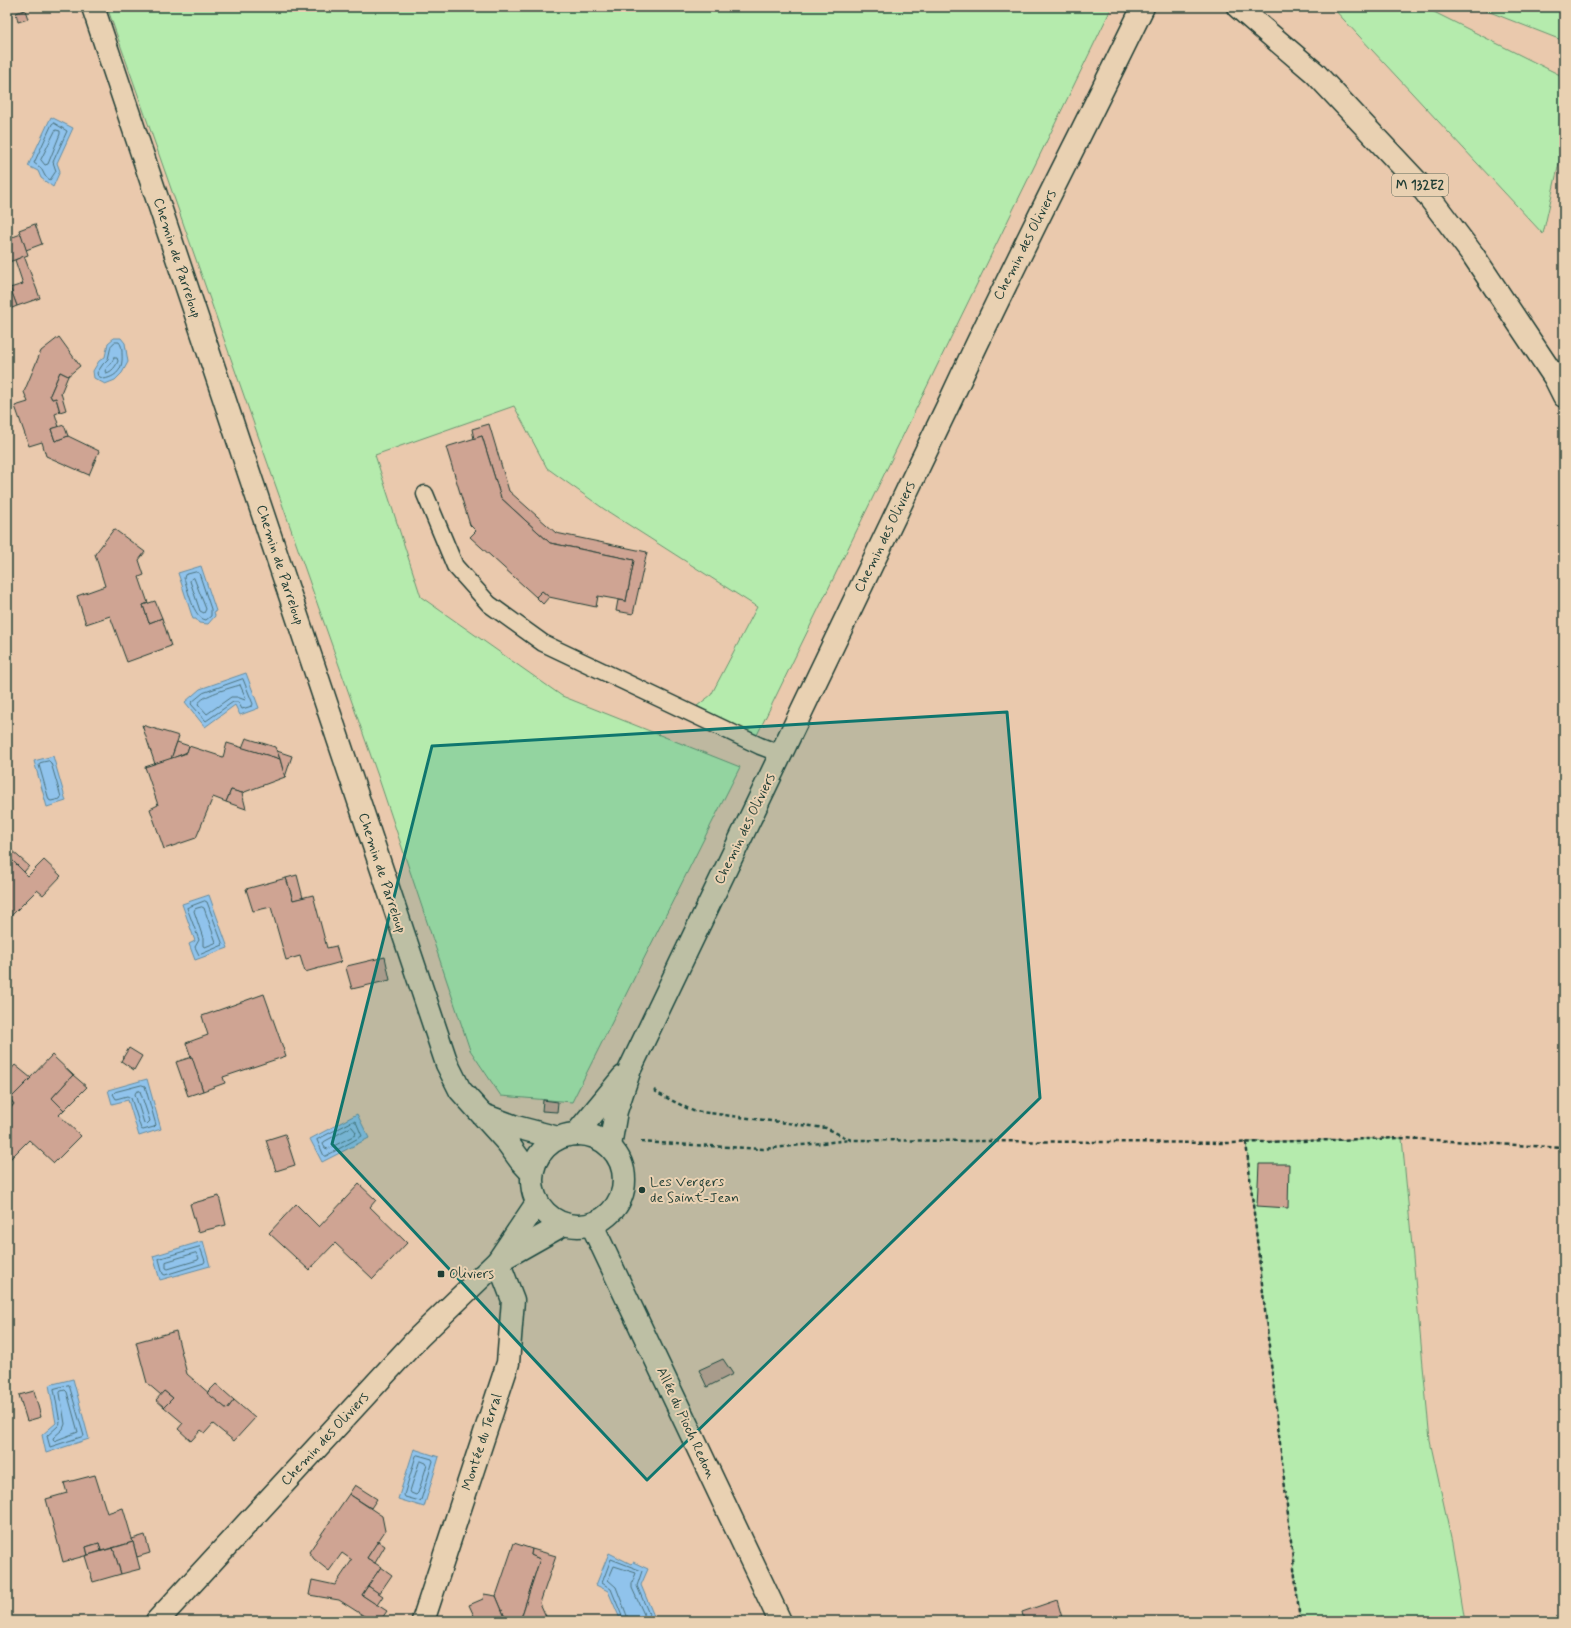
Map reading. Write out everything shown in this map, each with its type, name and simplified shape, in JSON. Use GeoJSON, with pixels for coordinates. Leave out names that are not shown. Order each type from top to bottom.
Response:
{"type":"FeatureCollection","features":[{"type":"Feature","properties":{"kind":"street","name":"Chemin de Parreloup"},"geometry":{"type":"LineString","coordinates":[[93,7],[447,1064],[460,1090],[507,1142],[532,1173]]}},
{"type":"Feature","properties":{"kind":"street","name":"Chemin des Oliviers"},"geometry":{"type":"LineString","coordinates":[[630,1069],[567,1136],[546,1146],[536,1158],[532,1173],[532,1188],[537,1203],[553,1220],[578,1227],[592,1224],[605,1218],[615,1208],[622,1196],[625,1182],[623,1168],[613,1150],[616,1111],[630,1069],[949,404],[996,302],[1143,7]]}},
{"type":"Feature","properties":{"kind":"street","name":"M 132E2"},"geometry":{"type":"LineString","coordinates":[[1238,7],[1315,73],[1420,185],[1473,255],[1555,378],[1564,396]]}},
{"type":"Feature","properties":{"kind":"street","name":"Chemin de Parreloup"},"geometry":{"type":"LineString","coordinates":[[483,1115],[516,1127],[567,1136]]}},
{"type":"Feature","properties":{"kind":"street"},"geometry":{"type":"LineString","coordinates":[[567,1136],[588,1135],[600,1139],[613,1150]]}},
{"type":"Feature","properties":{"kind":"street","name":"Chemin des Oliviers"},"geometry":{"type":"LineString","coordinates":[[157,1621],[419,1337],[498,1261],[537,1203]]}},
{"type":"Feature","properties":{"kind":"street","name":"Chemin des Oliviers"},"geometry":{"type":"LineString","coordinates":[[498,1261],[564,1224]]}},
{"type":"Feature","properties":{"kind":"street","name":"Allée du Pioch Redon"},"geometry":{"type":"LineString","coordinates":[[592,1224],[780,1621]]}},
{"type":"Feature","properties":{"kind":"street","name":"Montée du Terral"},"geometry":{"type":"LineString","coordinates":[[423,1621],[508,1363],[513,1300],[498,1261]]}},
{"type":"Feature","properties":{"kind":"lane"},"geometry":{"type":"LineString","coordinates":[[425,494],[455,566],[489,604],[543,643],[760,746],[781,754]]}},
{"type":"Feature","properties":{"kind":"path"},"geometry":{"type":"LineString","coordinates":[[630,1069],[659,1094],[693,1111],[826,1128],[851,1140]]}},
{"type":"Feature","properties":{"kind":"path"},"geometry":{"type":"LineString","coordinates":[[613,1150],[643,1141],[763,1149],[851,1140],[1246,1142],[1402,1138],[1564,1148]]}},
{"type":"Feature","properties":{"kind":"path"},"geometry":{"type":"LineString","coordinates":[[1246,1142],[1300,1621]]}},
{"type":"Feature","properties":{"kind":"highlighted area"},"geometry":{"type":"Polygon","coordinates":[[[1007,712],[1040,1098],[647,1480],[332,1144],[432,746],[1007,712]]]}},
{"type":"Feature","properties":{"kind":"green space"},"geometry":{"type":"Polygon","coordinates":[[[107,7],[1112,7],[756,737],[697,706],[711,695],[757,607],[604,509],[547,468],[514,406],[375,455],[421,597],[562,696],[740,767],[572,1102],[501,1096],[470,1050],[378,776],[107,7]]]}},
{"type":"Feature","properties":{"kind":"green space"},"geometry":{"type":"Polygon","coordinates":[[[1332,7],[1424,7],[1564,77],[1564,141],[1543,234],[1332,7]]]}},
{"type":"Feature","properties":{"kind":"green space"},"geometry":{"type":"Polygon","coordinates":[[[1477,7],[1564,7],[1564,41],[1477,7]]]}},
{"type":"Feature","properties":{"kind":"green space"},"geometry":{"type":"Polygon","coordinates":[[[1402,1138],[1430,1441],[1452,1542],[1465,1621],[1300,1621],[1246,1142],[1402,1138]]]}},
{"type":"Feature","properties":{"kind":"water"},"geometry":{"type":"Polygon","coordinates":[[[51,117],[73,128],[57,163],[60,171],[53,187],[41,178],[38,171],[28,166],[51,117]]]}},
{"type":"Feature","properties":{"kind":"water"},"geometry":{"type":"Polygon","coordinates":[[[114,338],[121,338],[125,343],[128,362],[122,373],[115,380],[105,384],[94,378],[93,371],[99,361],[105,357],[108,343],[114,338]]]}},
{"type":"Feature","properties":{"kind":"water"},"geometry":{"type":"Polygon","coordinates":[[[201,566],[216,611],[214,612],[215,616],[208,624],[199,623],[196,619],[193,619],[178,573],[201,566]]]}},
{"type":"Feature","properties":{"kind":"water"},"geometry":{"type":"Polygon","coordinates":[[[246,673],[259,708],[240,715],[235,705],[205,727],[185,702],[200,689],[246,673]]]}},
{"type":"Feature","properties":{"kind":"water"},"geometry":{"type":"Polygon","coordinates":[[[53,756],[66,801],[47,807],[34,761],[53,756]]]}},
{"type":"Feature","properties":{"kind":"water"},"geometry":{"type":"Polygon","coordinates":[[[209,895],[228,948],[195,960],[189,944],[195,941],[182,904],[209,895]]]}},
{"type":"Feature","properties":{"kind":"water"},"geometry":{"type":"Polygon","coordinates":[[[147,1079],[161,1129],[139,1136],[128,1100],[112,1104],[108,1090],[147,1079]]]}},
{"type":"Feature","properties":{"kind":"water"},"geometry":{"type":"Polygon","coordinates":[[[357,1114],[369,1138],[322,1162],[310,1139],[357,1114]]]}},
{"type":"Feature","properties":{"kind":"water"},"geometry":{"type":"Polygon","coordinates":[[[203,1241],[210,1266],[160,1280],[153,1256],[203,1241]]]}},
{"type":"Feature","properties":{"kind":"water"},"geometry":{"type":"Polygon","coordinates":[[[73,1379],[89,1439],[46,1453],[42,1435],[56,1423],[49,1385],[73,1379]]]}},
{"type":"Feature","properties":{"kind":"water"},"geometry":{"type":"Polygon","coordinates":[[[414,1449],[439,1457],[424,1507],[398,1499],[414,1449]]]}},
{"type":"Feature","properties":{"kind":"water"},"geometry":{"type":"Polygon","coordinates":[[[609,1553],[631,1564],[633,1562],[648,1569],[641,1585],[656,1621],[621,1621],[608,1591],[596,1585],[609,1553]]]}},
{"type":"Feature","properties":{"kind":"building"},"geometry":{"type":"Polygon","coordinates":[[[25,10],[28,19],[18,22],[16,13],[25,10]]]}},
{"type":"Feature","properties":{"kind":"building"},"geometry":{"type":"Polygon","coordinates":[[[35,224],[42,244],[26,250],[19,230],[35,224]]]}},
{"type":"Feature","properties":{"kind":"building"},"geometry":{"type":"Polygon","coordinates":[[[7,229],[10,238],[21,234],[28,255],[9,262],[7,268],[7,229]]]}},
{"type":"Feature","properties":{"kind":"building"},"geometry":{"type":"Polygon","coordinates":[[[24,256],[40,298],[17,306],[10,288],[23,284],[15,260],[24,256]]]}},
{"type":"Feature","properties":{"kind":"building"},"geometry":{"type":"Polygon","coordinates":[[[7,279],[17,306],[7,310],[7,279]]]}},
{"type":"Feature","properties":{"kind":"building"},"geometry":{"type":"Polygon","coordinates":[[[59,337],[80,366],[68,376],[60,372],[50,395],[52,399],[56,398],[60,412],[55,414],[59,427],[51,429],[55,441],[68,436],[99,451],[89,475],[46,456],[42,442],[29,446],[15,406],[28,402],[24,392],[41,351],[59,337]]]}},
{"type":"Feature","properties":{"kind":"building"},"geometry":{"type":"Polygon","coordinates":[[[60,372],[68,376],[61,393],[66,410],[60,412],[56,398],[52,399],[50,395],[60,372]]]}},
{"type":"Feature","properties":{"kind":"building"},"geometry":{"type":"Polygon","coordinates":[[[489,424],[509,491],[556,533],[647,552],[633,614],[616,611],[618,600],[626,601],[634,560],[550,543],[501,498],[482,436],[474,439],[472,429],[489,424]]]}},
{"type":"Feature","properties":{"kind":"building"},"geometry":{"type":"Polygon","coordinates":[[[64,425],[68,436],[55,441],[51,429],[64,425]]]}},
{"type":"Feature","properties":{"kind":"building"},"geometry":{"type":"Polygon","coordinates":[[[482,436],[501,498],[550,543],[634,560],[626,601],[598,596],[596,607],[549,597],[542,591],[536,597],[470,537],[476,531],[470,525],[446,447],[482,436]]]}},
{"type":"Feature","properties":{"kind":"building"},"geometry":{"type":"Polygon","coordinates":[[[114,529],[145,552],[139,560],[144,575],[139,577],[148,603],[143,605],[149,623],[162,618],[171,646],[127,662],[110,616],[86,624],[77,596],[105,586],[95,554],[114,529]]]}},
{"type":"Feature","properties":{"kind":"building"},"geometry":{"type":"Polygon","coordinates":[[[542,591],[549,597],[543,604],[536,597],[542,591]]]}},
{"type":"Feature","properties":{"kind":"building"},"geometry":{"type":"Polygon","coordinates":[[[155,601],[162,618],[149,623],[143,605],[155,601]]]}},
{"type":"Feature","properties":{"kind":"building"},"geometry":{"type":"Polygon","coordinates":[[[142,725],[179,736],[171,759],[155,764],[142,725]]]}},
{"type":"Feature","properties":{"kind":"building"},"geometry":{"type":"Polygon","coordinates":[[[246,738],[275,747],[280,759],[242,748],[246,738]]]}},
{"type":"Feature","properties":{"kind":"building"},"geometry":{"type":"Polygon","coordinates":[[[177,742],[189,746],[187,752],[171,759],[177,742]]]}},
{"type":"Feature","properties":{"kind":"building"},"geometry":{"type":"Polygon","coordinates":[[[227,743],[280,759],[285,777],[242,793],[231,790],[226,802],[213,797],[196,838],[164,849],[150,809],[158,805],[145,767],[184,754],[187,752],[189,746],[223,757],[227,743]]]}},
{"type":"Feature","properties":{"kind":"building"},"geometry":{"type":"Polygon","coordinates":[[[277,751],[292,756],[285,777],[280,759],[277,751]]]}},
{"type":"Feature","properties":{"kind":"building"},"geometry":{"type":"Polygon","coordinates":[[[231,790],[242,793],[246,809],[226,802],[231,790]]]}},
{"type":"Feature","properties":{"kind":"building"},"geometry":{"type":"Polygon","coordinates":[[[10,849],[29,866],[24,872],[7,855],[10,849]]]}},
{"type":"Feature","properties":{"kind":"building"},"geometry":{"type":"Polygon","coordinates":[[[7,855],[28,876],[44,860],[61,876],[43,895],[37,890],[7,920],[7,855]]]}},
{"type":"Feature","properties":{"kind":"building"},"geometry":{"type":"Polygon","coordinates":[[[297,875],[303,898],[293,900],[286,878],[297,875]]]}},
{"type":"Feature","properties":{"kind":"building"},"geometry":{"type":"Polygon","coordinates":[[[286,878],[293,900],[313,895],[327,948],[336,946],[341,962],[305,972],[300,956],[286,960],[271,907],[253,911],[246,889],[286,878]]]}},
{"type":"Feature","properties":{"kind":"building"},"geometry":{"type":"Polygon","coordinates":[[[385,957],[390,980],[352,989],[346,968],[347,966],[385,957]]]}},
{"type":"Feature","properties":{"kind":"building"},"geometry":{"type":"Polygon","coordinates":[[[264,994],[286,1056],[223,1077],[225,1083],[203,1091],[186,1043],[208,1035],[202,1016],[264,994]]]}},
{"type":"Feature","properties":{"kind":"building"},"geometry":{"type":"Polygon","coordinates":[[[129,1048],[142,1056],[134,1070],[121,1061],[129,1048]]]}},
{"type":"Feature","properties":{"kind":"building"},"geometry":{"type":"Polygon","coordinates":[[[52,1055],[73,1075],[52,1098],[64,1110],[59,1115],[81,1136],[54,1163],[29,1140],[7,1162],[7,1112],[14,1104],[10,1099],[52,1055]]]}},
{"type":"Feature","properties":{"kind":"building"},"geometry":{"type":"Polygon","coordinates":[[[192,1057],[203,1091],[188,1096],[176,1062],[192,1057]]]}},
{"type":"Feature","properties":{"kind":"building"},"geometry":{"type":"Polygon","coordinates":[[[15,1065],[31,1078],[10,1099],[14,1104],[7,1112],[7,1074],[15,1065]]]}},
{"type":"Feature","properties":{"kind":"building"},"geometry":{"type":"Polygon","coordinates":[[[73,1075],[87,1087],[64,1110],[52,1098],[73,1075]]]}},
{"type":"Feature","properties":{"kind":"building"},"geometry":{"type":"Polygon","coordinates":[[[543,1100],[558,1102],[557,1112],[542,1111],[543,1100]]]}},
{"type":"Feature","properties":{"kind":"building"},"geometry":{"type":"Polygon","coordinates":[[[285,1134],[295,1165],[276,1171],[266,1140],[285,1134]]]}},
{"type":"Feature","properties":{"kind":"building"},"geometry":{"type":"Polygon","coordinates":[[[1259,1164],[1289,1164],[1288,1208],[1257,1206],[1259,1164]]]}},
{"type":"Feature","properties":{"kind":"building"},"geometry":{"type":"Polygon","coordinates":[[[359,1184],[376,1200],[370,1207],[407,1243],[373,1279],[335,1243],[309,1270],[269,1233],[296,1204],[319,1227],[359,1184]]]}},
{"type":"Feature","properties":{"kind":"building"},"geometry":{"type":"Polygon","coordinates":[[[219,1196],[226,1225],[198,1232],[190,1204],[219,1196]]]}},
{"type":"Feature","properties":{"kind":"building"},"geometry":{"type":"Polygon","coordinates":[[[176,1331],[187,1374],[227,1409],[234,1400],[255,1418],[234,1441],[213,1424],[205,1433],[201,1430],[191,1441],[178,1429],[183,1423],[164,1407],[173,1398],[164,1391],[161,1395],[147,1383],[136,1342],[176,1331]]]}},
{"type":"Feature","properties":{"kind":"building"},"geometry":{"type":"Polygon","coordinates":[[[723,1359],[733,1374],[707,1387],[699,1370],[723,1359]]]}},
{"type":"Feature","properties":{"kind":"building"},"geometry":{"type":"Polygon","coordinates":[[[216,1384],[234,1400],[227,1409],[207,1393],[216,1384]]]}},
{"type":"Feature","properties":{"kind":"building"},"geometry":{"type":"Polygon","coordinates":[[[34,1391],[41,1417],[27,1421],[19,1395],[34,1391]]]}},
{"type":"Feature","properties":{"kind":"building"},"geometry":{"type":"Polygon","coordinates":[[[164,1391],[173,1398],[164,1407],[156,1400],[164,1391]]]}},
{"type":"Feature","properties":{"kind":"building"},"geometry":{"type":"Polygon","coordinates":[[[95,1475],[107,1513],[123,1508],[133,1542],[101,1551],[99,1543],[86,1547],[88,1555],[63,1562],[46,1499],[67,1493],[64,1483],[95,1475]]]}},
{"type":"Feature","properties":{"kind":"building"},"geometry":{"type":"Polygon","coordinates":[[[355,1485],[377,1499],[371,1508],[349,1494],[355,1485]]]}},
{"type":"Feature","properties":{"kind":"building"},"geometry":{"type":"Polygon","coordinates":[[[349,1494],[382,1516],[385,1531],[367,1558],[381,1567],[362,1595],[387,1611],[380,1621],[372,1621],[339,1600],[309,1595],[312,1580],[335,1585],[352,1560],[342,1553],[329,1571],[314,1559],[309,1552],[349,1494]]]}},
{"type":"Feature","properties":{"kind":"building"},"geometry":{"type":"Polygon","coordinates":[[[145,1535],[150,1553],[137,1557],[132,1539],[145,1535]]]}},
{"type":"Feature","properties":{"kind":"building"},"geometry":{"type":"Polygon","coordinates":[[[378,1541],[385,1546],[375,1563],[367,1558],[378,1541]]]}},
{"type":"Feature","properties":{"kind":"building"},"geometry":{"type":"Polygon","coordinates":[[[133,1542],[140,1569],[121,1574],[113,1548],[133,1542]]]}},
{"type":"Feature","properties":{"kind":"building"},"geometry":{"type":"Polygon","coordinates":[[[99,1543],[101,1551],[88,1555],[86,1547],[99,1543]]]}},
{"type":"Feature","properties":{"kind":"building"},"geometry":{"type":"Polygon","coordinates":[[[514,1543],[532,1549],[531,1555],[540,1559],[522,1615],[525,1621],[504,1621],[506,1620],[496,1596],[514,1543]]]}},
{"type":"Feature","properties":{"kind":"building"},"geometry":{"type":"Polygon","coordinates":[[[113,1548],[121,1574],[93,1582],[85,1556],[113,1548]]]}},
{"type":"Feature","properties":{"kind":"building"},"geometry":{"type":"Polygon","coordinates":[[[532,1549],[556,1556],[540,1603],[548,1621],[525,1621],[522,1615],[540,1559],[531,1555],[532,1549]]]}},
{"type":"Feature","properties":{"kind":"building"},"geometry":{"type":"Polygon","coordinates":[[[381,1567],[392,1575],[379,1594],[368,1586],[381,1567]]]}},
{"type":"Feature","properties":{"kind":"building"},"geometry":{"type":"Polygon","coordinates":[[[368,1586],[383,1596],[377,1605],[362,1595],[368,1586]]]}},
{"type":"Feature","properties":{"kind":"building"},"geometry":{"type":"Polygon","coordinates":[[[484,1594],[496,1596],[506,1620],[498,1621],[496,1617],[487,1621],[469,1621],[475,1618],[469,1605],[483,1599],[484,1594]]]}},
{"type":"Feature","properties":{"kind":"building"},"geometry":{"type":"Polygon","coordinates":[[[1057,1600],[1063,1621],[1024,1621],[1022,1612],[1057,1600]]]}},
{"type":"Feature","properties":{"kind":"place","name":"Les Vergers de Saint-Jean"},"geometry":{"type":"Point","coordinates":[642,1190]}},
{"type":"Feature","properties":{"kind":"place","name":"Oliviers"},"geometry":{"type":"Point","coordinates":[441,1274]}}]}
